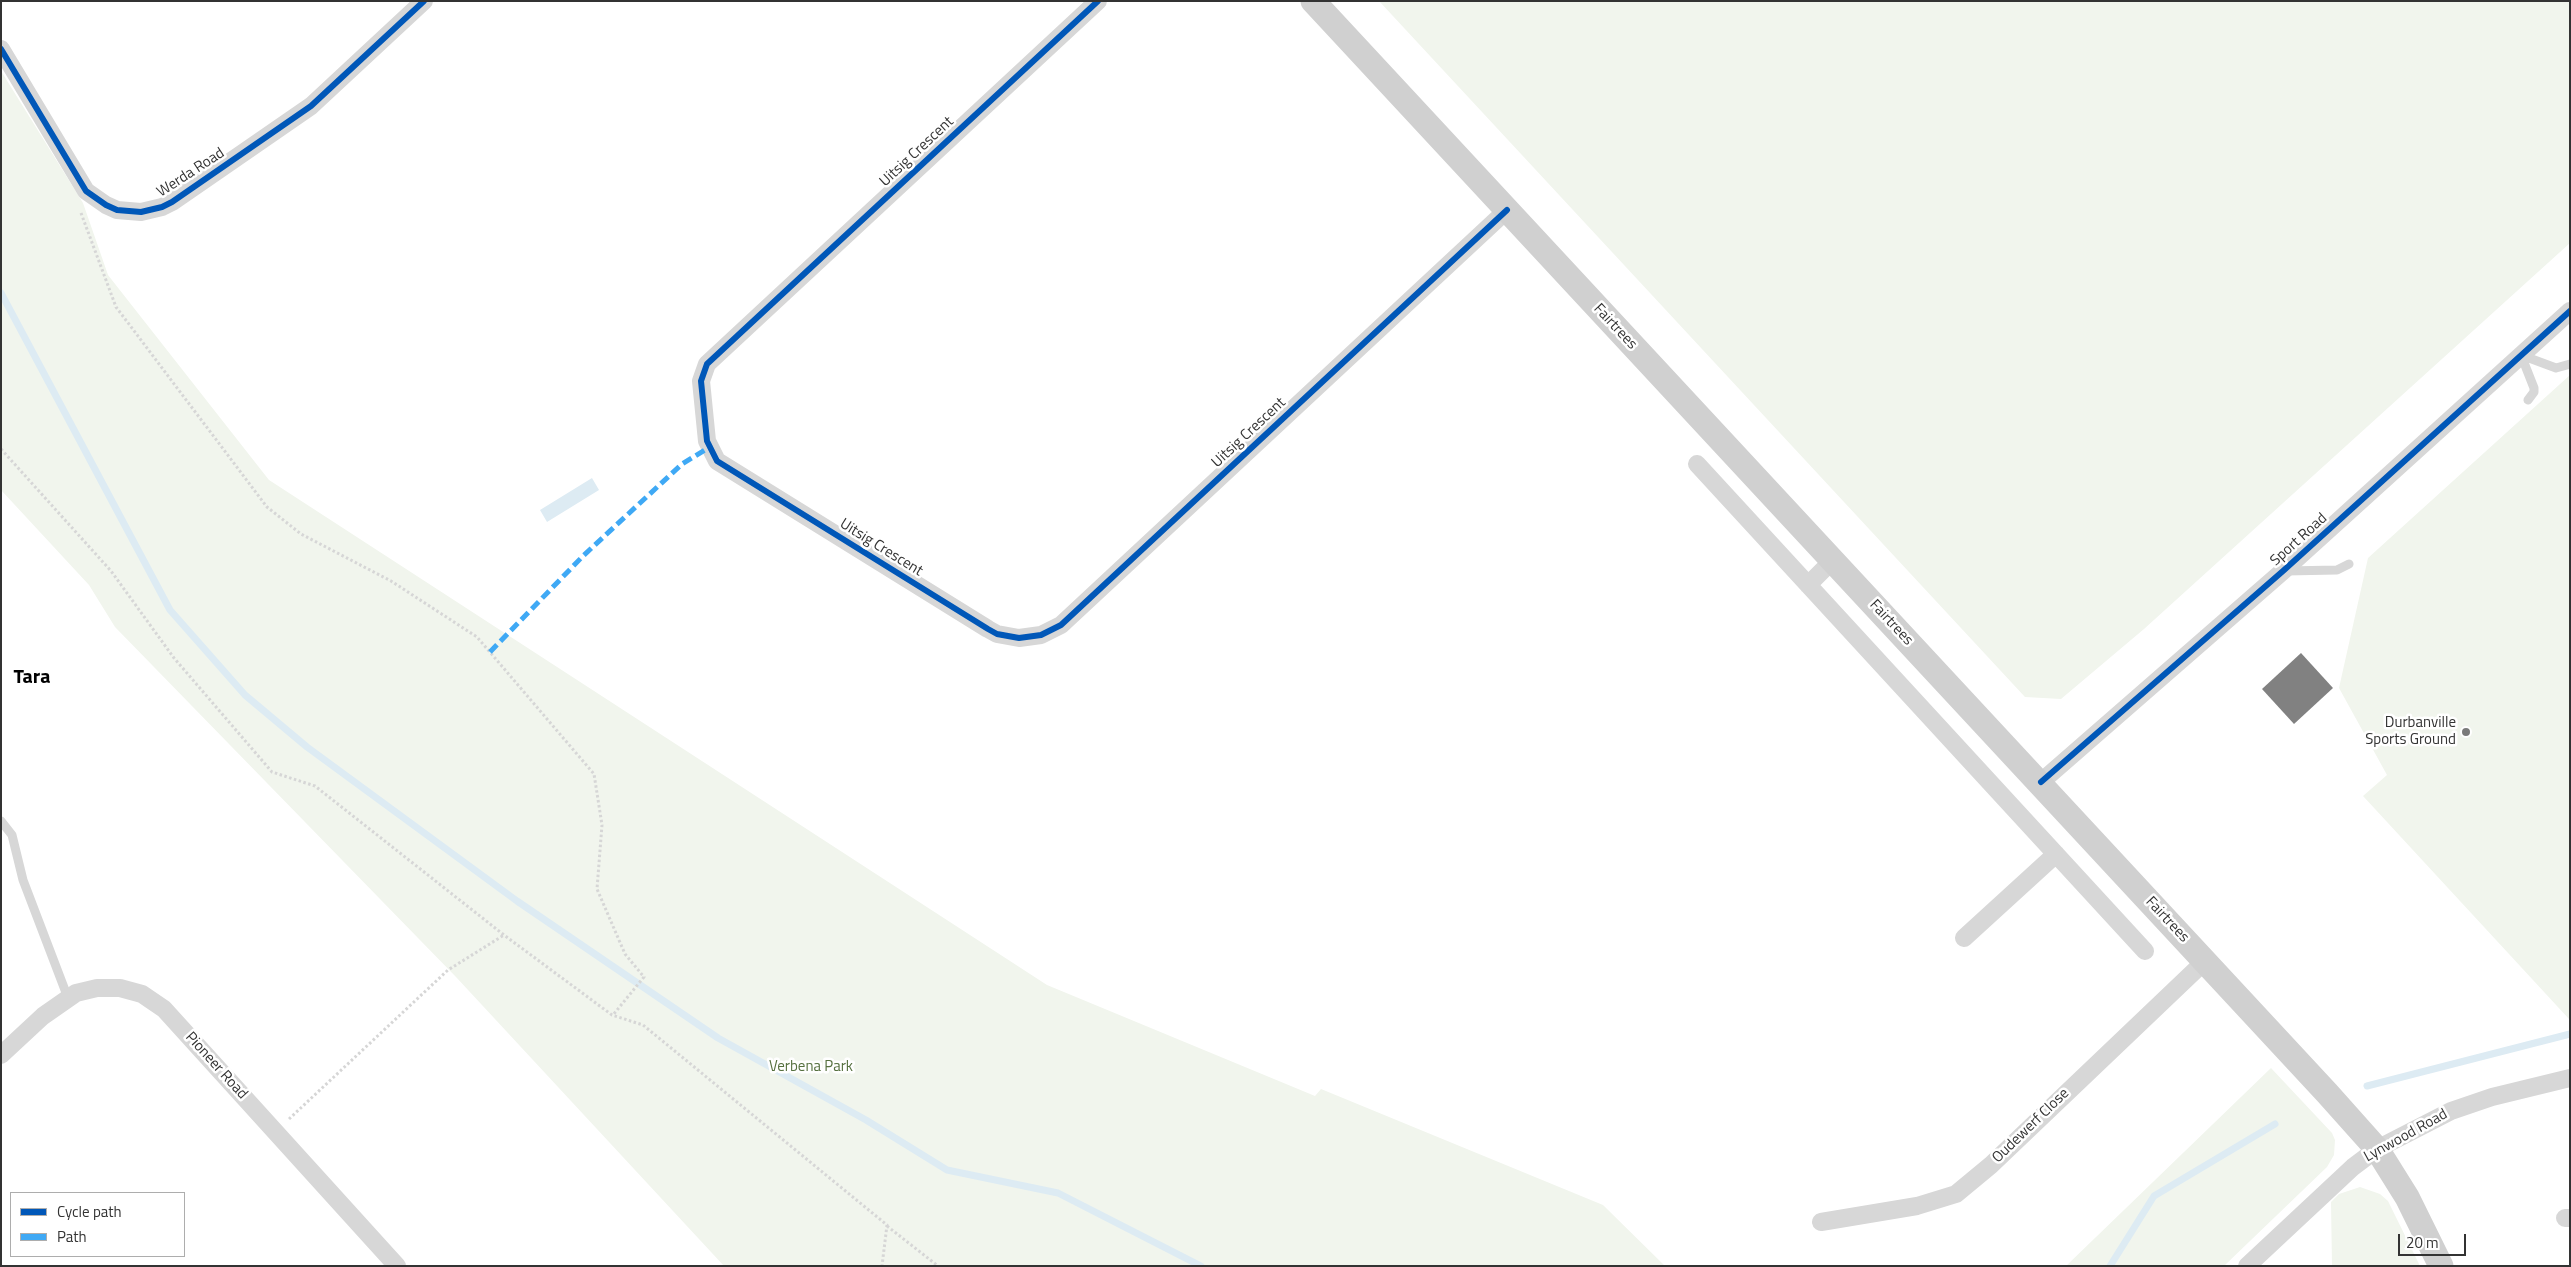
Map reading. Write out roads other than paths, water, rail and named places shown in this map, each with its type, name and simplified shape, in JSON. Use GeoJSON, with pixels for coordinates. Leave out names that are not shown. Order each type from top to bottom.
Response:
{"type":"FeatureCollection","features":[{"type":"Feature","properties":{"kind":"main road","name":"Fairtrees"},"geometry":{"type":"LineString","coordinates":[[1313,1],[2041,782],[2267,1026],[2377,1149],[2407,1197],[2441,1266]]}},
{"type":"Feature","properties":{"kind":"street","name":"Werda Road"},"geometry":{"type":"LineString","coordinates":[[1,49],[86,191],[112,208],[140,212],[162,207],[172,202],[311,106],[424,1]]}},
{"type":"Feature","properties":{"kind":"street","name":"Uitsig Crescent"},"geometry":{"type":"LineString","coordinates":[[1098,1],[708,364],[700,381],[707,441],[712,455],[717,461],[997,634],[1019,638],[1041,635],[1061,624],[1507,210]]}},
{"type":"Feature","properties":{"kind":"street","name":"Sport Road"},"geometry":{"type":"LineString","coordinates":[[2041,782],[2283,571],[2570,311]]}},
{"type":"Feature","properties":{"kind":"street"},"geometry":{"type":"LineString","coordinates":[[1697,464],[2145,951]]}},
{"type":"Feature","properties":{"kind":"street"},"geometry":{"type":"LineString","coordinates":[[1808,585],[1833,560]]}},
{"type":"Feature","properties":{"kind":"street"},"geometry":{"type":"LineString","coordinates":[[1964,938],[2056,854]]}},
{"type":"Feature","properties":{"kind":"street","name":"Oudewerf Close"},"geometry":{"type":"LineString","coordinates":[[1821,1222],[1917,1206],[1956,1194],[1991,1165],[2205,961]]}},
{"type":"Feature","properties":{"kind":"street","name":"Pioneer Road"},"geometry":{"type":"LineString","coordinates":[[1,1055],[43,1016],[68,998],[97,988],[120,988],[142,994],[164,1009],[397,1266]]}},
{"type":"Feature","properties":{"kind":"street","name":"Lynwood Road"},"geometry":{"type":"LineString","coordinates":[[2248,1266],[2353,1167],[2377,1149],[2450,1111],[2492,1097],[2570,1078]]}},
{"type":"Feature","properties":{"kind":"lane"},"geometry":{"type":"LineString","coordinates":[[2521,355],[2556,368],[2570,364]]}},
{"type":"Feature","properties":{"kind":"lane"},"geometry":{"type":"LineString","coordinates":[[2521,355],[2534,388],[2534,392],[2528,400]]}},
{"type":"Feature","properties":{"kind":"lane"},"geometry":{"type":"LineString","coordinates":[[2283,571],[2337,570],[2349,564]]}},
{"type":"Feature","properties":{"kind":"lane"},"geometry":{"type":"LineString","coordinates":[[1,821],[12,835],[23,880],[68,998]]}},
{"type":"Feature","properties":{"kind":"waterway"},"geometry":{"type":"LineString","coordinates":[[1,293],[170,610],[245,695],[307,747],[517,901],[718,1038],[866,1120],[947,1170],[1058,1193],[1201,1266]]}},
{"type":"Feature","properties":{"kind":"waterway"},"geometry":{"type":"LineString","coordinates":[[2367,1086],[2570,1034]]}},
{"type":"Feature","properties":{"kind":"waterway"},"geometry":{"type":"LineString","coordinates":[[2110,1266],[2154,1196],[2275,1124]]}},
{"type":"Feature","properties":{"kind":"place","name":"Durbanville Sports Ground"},"geometry":{"type":"Point","coordinates":[2466,732]}},
{"type":"Feature","properties":{"kind":"district","name":"Tara"},"geometry":{"type":"Point","coordinates":[32,678]}},
{"type":"Feature","properties":{"kind":"park label","name":"Verbena Park"},"geometry":{"type":"Point","coordinates":[811,1067]}}]}
